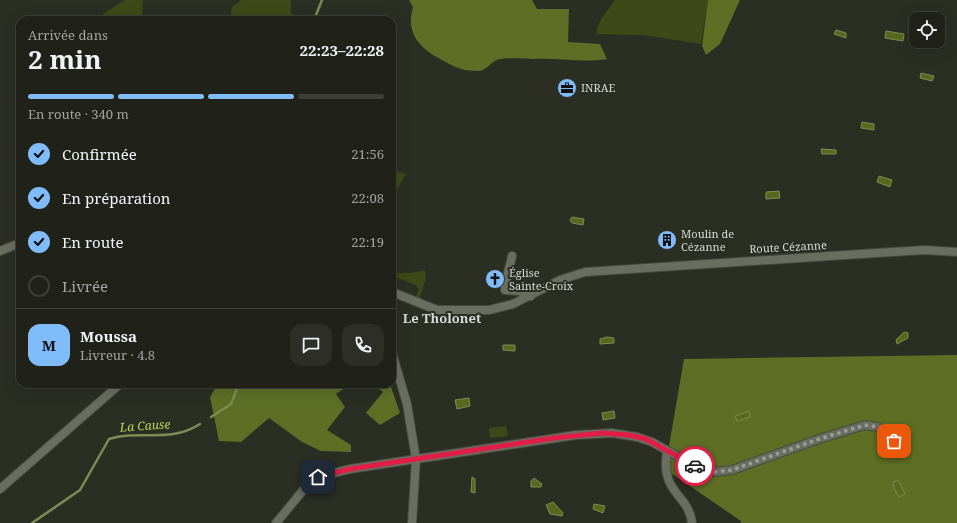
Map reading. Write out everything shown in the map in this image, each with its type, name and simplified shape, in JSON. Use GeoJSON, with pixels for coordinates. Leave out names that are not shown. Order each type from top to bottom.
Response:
{"type":"FeatureCollection","features":[{"type":"Feature","properties":{"kind":"street"},"geometry":{"type":"LineString","coordinates":[[0,251],[16,245]]}},
{"type":"Feature","properties":{"kind":"street","name":"Route Cézanne"},"geometry":{"type":"LineString","coordinates":[[396,294],[431,308],[450,311],[497,309],[531,296],[572,275],[586,272],[925,250],[957,252]]}},
{"type":"Feature","properties":{"kind":"street"},"geometry":{"type":"LineString","coordinates":[[512,256],[505,286],[506,290],[520,291],[531,296]]}},
{"type":"Feature","properties":{"kind":"street"},"geometry":{"type":"LineString","coordinates":[[396,367],[407,404],[416,459],[412,523]]}},
{"type":"Feature","properties":{"kind":"street"},"geometry":{"type":"LineString","coordinates":[[0,489],[115,388]]}},
{"type":"Feature","properties":{"kind":"street"},"geometry":{"type":"LineString","coordinates":[[276,523],[306,485],[318,477],[350,469],[554,438],[602,433],[637,437],[652,442],[695,466],[713,472],[722,472],[819,439],[870,425],[878,427],[905,451]]}},
{"type":"Feature","properties":{"kind":"street"},"geometry":{"type":"LineString","coordinates":[[668,452],[665,466],[666,475],[672,489],[688,511],[692,523]]}},
{"type":"Feature","properties":{"kind":"shaded area"},"geometry":{"type":"Polygon","coordinates":[[[125,0],[143,0],[142,16],[102,16],[103,14],[125,0]]]}},
{"type":"Feature","properties":{"kind":"shaded area"},"geometry":{"type":"Polygon","coordinates":[[[241,0],[291,0],[291,14],[308,16],[231,16],[232,7],[241,0]]]}},
{"type":"Feature","properties":{"kind":"shaded area"},"geometry":{"type":"Polygon","coordinates":[[[409,0],[532,0],[537,9],[569,9],[568,42],[600,44],[607,59],[589,61],[500,59],[482,71],[460,68],[434,56],[421,46],[413,33],[411,17],[413,7],[409,0]]]}},
{"type":"Feature","properties":{"kind":"shaded area"},"geometry":{"type":"Polygon","coordinates":[[[615,0],[708,0],[701,44],[642,35],[597,34],[600,21],[615,0]]]}},
{"type":"Feature","properties":{"kind":"shaded area"},"geometry":{"type":"Polygon","coordinates":[[[708,0],[740,0],[720,44],[706,55],[702,46],[708,0]]]}},
{"type":"Feature","properties":{"kind":"shaded area"},"geometry":{"type":"Polygon","coordinates":[[[836,30],[846,33],[846,38],[834,34],[836,30]]]}},
{"type":"Feature","properties":{"kind":"shaded area"},"geometry":{"type":"Polygon","coordinates":[[[886,31],[904,34],[903,41],[885,38],[886,31]]]}},
{"type":"Feature","properties":{"kind":"shaded area"},"geometry":{"type":"Polygon","coordinates":[[[921,73],[934,76],[932,81],[920,78],[921,73]]]}},
{"type":"Feature","properties":{"kind":"shaded area"},"geometry":{"type":"Polygon","coordinates":[[[862,122],[874,124],[874,130],[861,128],[862,122]]]}},
{"type":"Feature","properties":{"kind":"shaded area"},"geometry":{"type":"Polygon","coordinates":[[[821,149],[836,150],[836,154],[822,154],[821,149]]]}},
{"type":"Feature","properties":{"kind":"shaded area"},"geometry":{"type":"Polygon","coordinates":[[[396,171],[406,174],[396,191],[396,171]]]}},
{"type":"Feature","properties":{"kind":"shaded area"},"geometry":{"type":"Polygon","coordinates":[[[879,176],[892,180],[890,187],[877,182],[879,176]]]}},
{"type":"Feature","properties":{"kind":"shaded area"},"geometry":{"type":"Polygon","coordinates":[[[779,191],[780,198],[766,199],[766,192],[779,191]]]}},
{"type":"Feature","properties":{"kind":"shaded area"},"geometry":{"type":"Polygon","coordinates":[[[572,217],[584,219],[583,225],[572,223],[570,220],[572,217]]]}},
{"type":"Feature","properties":{"kind":"shaded area"},"geometry":{"type":"Polygon","coordinates":[[[425,270],[426,279],[419,299],[415,298],[419,290],[416,285],[396,278],[396,273],[411,273],[425,270]]]}},
{"type":"Feature","properties":{"kind":"shaded area"},"geometry":{"type":"Polygon","coordinates":[[[904,332],[908,333],[908,338],[897,344],[896,340],[904,332]]]}},
{"type":"Feature","properties":{"kind":"shaded area"},"geometry":{"type":"Polygon","coordinates":[[[607,337],[614,338],[614,343],[600,344],[600,339],[607,337]]]}},
{"type":"Feature","properties":{"kind":"shaded area"},"geometry":{"type":"Polygon","coordinates":[[[503,345],[515,345],[515,351],[503,350],[503,345]]]}},
{"type":"Feature","properties":{"kind":"shaded area"},"geometry":{"type":"Polygon","coordinates":[[[957,355],[957,523],[741,523],[741,521],[665,469],[684,359],[957,355]]]}},
{"type":"Feature","properties":{"kind":"shaded area"},"geometry":{"type":"Polygon","coordinates":[[[216,388],[344,388],[336,394],[345,407],[327,430],[351,445],[351,452],[321,451],[302,442],[269,418],[241,442],[219,441],[210,397],[216,388]]]}},
{"type":"Feature","properties":{"kind":"shaded area"},"geometry":{"type":"Polygon","coordinates":[[[378,388],[391,388],[400,413],[380,425],[366,413],[383,392],[378,388]]]}},
{"type":"Feature","properties":{"kind":"shaded area"},"geometry":{"type":"Polygon","coordinates":[[[469,398],[470,406],[457,409],[455,400],[469,398]]]}},
{"type":"Feature","properties":{"kind":"shaded area"},"geometry":{"type":"Polygon","coordinates":[[[614,411],[615,418],[603,420],[602,413],[614,411]]]}},
{"type":"Feature","properties":{"kind":"shaded area"},"geometry":{"type":"Polygon","coordinates":[[[749,411],[750,417],[737,421],[735,416],[749,411]]]}},
{"type":"Feature","properties":{"kind":"shaded area"},"geometry":{"type":"Polygon","coordinates":[[[506,426],[508,436],[490,438],[489,428],[506,426]]]}},
{"type":"Feature","properties":{"kind":"shaded area"},"geometry":{"type":"Polygon","coordinates":[[[472,477],[475,479],[475,493],[471,492],[472,477]]]}},
{"type":"Feature","properties":{"kind":"shaded area"},"geometry":{"type":"Polygon","coordinates":[[[534,478],[542,484],[541,487],[531,487],[531,481],[534,478]]]}},
{"type":"Feature","properties":{"kind":"shaded area"},"geometry":{"type":"Polygon","coordinates":[[[898,480],[905,494],[899,497],[893,486],[894,482],[898,480]]]}},
{"type":"Feature","properties":{"kind":"shaded area"},"geometry":{"type":"Polygon","coordinates":[[[553,502],[563,513],[562,516],[550,514],[546,505],[553,502]]]}},
{"type":"Feature","properties":{"kind":"shaded area"},"geometry":{"type":"Polygon","coordinates":[[[594,504],[605,506],[603,513],[593,509],[594,504]]]}},
{"type":"Feature","properties":{"kind":"waterway","name":"La Cause"},"geometry":{"type":"LineString","coordinates":[[316,16],[322,0]]}},
{"type":"Feature","properties":{"kind":"waterway","name":"La Cause"},"geometry":{"type":"LineString","coordinates":[[211,417],[231,404],[237,388]]}},
{"type":"Feature","properties":{"kind":"waterway","name":"La Cause"},"geometry":{"type":"LineString","coordinates":[[32,523],[80,490],[109,439],[132,435],[166,435],[188,430],[200,424]]}},
{"type":"Feature","properties":{"kind":"way so far"},"geometry":{"type":"LineString","coordinates":[[695,466],[713,472],[732,470],[819,439],[865,425],[874,425],[878,427],[894,441]]}},
{"type":"Feature","properties":{"kind":"place","name":"INRAE"},"geometry":{"type":"Point","coordinates":[567,88]}},
{"type":"Feature","properties":{"kind":"place","name":"Moulin de Cézanne"},"geometry":{"type":"Point","coordinates":[667,240]}},
{"type":"Feature","properties":{"kind":"place","name":"Église Sainte-Croix"},"geometry":{"type":"Point","coordinates":[495,279]}},
{"type":"Feature","properties":{"kind":"district","name":"Le Tholonet"},"geometry":{"type":"Point","coordinates":[442,318]}},
{"type":"Feature","properties":{"kind":"route"},"geometry":{"type":"LineString","coordinates":[[318,477],[350,469],[487,450],[554,438],[602,433],[629,435],[646,439],[695,466]]}}]}
